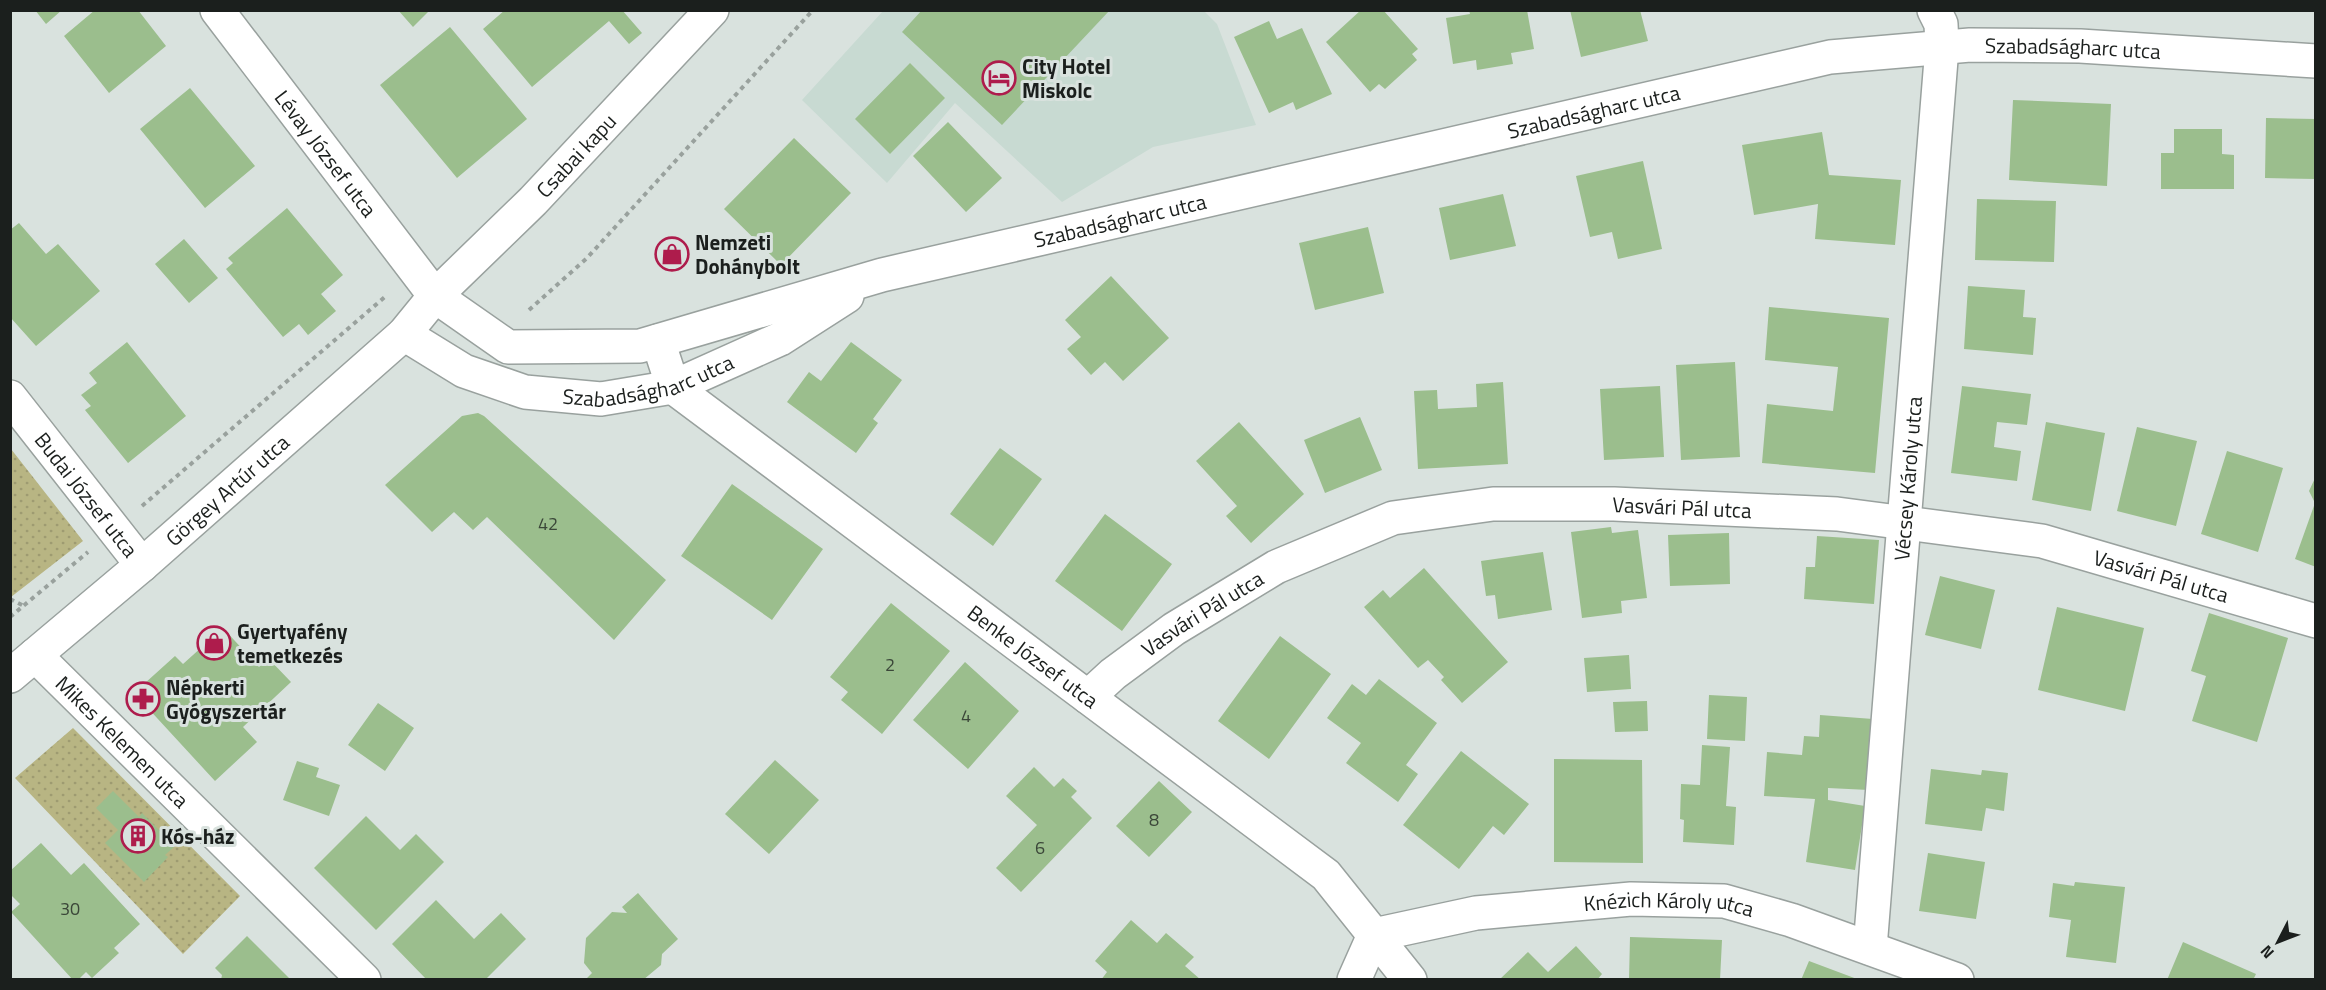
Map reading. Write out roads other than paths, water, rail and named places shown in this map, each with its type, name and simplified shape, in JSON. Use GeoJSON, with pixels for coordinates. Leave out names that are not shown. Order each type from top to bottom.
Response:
{"type":"FeatureCollection","features":[{"type":"Feature","properties":{"kind":"street","name":"Lévay József utca"},"geometry":{"type":"LineString","coordinates":[[217,10],[426,283]]}},
{"type":"Feature","properties":{"kind":"street","name":"Csabai kapu"},"geometry":{"type":"LineString","coordinates":[[426,283],[533,201],[712,10]]}},
{"type":"Feature","properties":{"kind":"street","name":"Vécsey Károly utca"},"geometry":{"type":"LineString","coordinates":[[1870,948],[1942,47],[1941,24],[1934,10]]}},
{"type":"Feature","properties":{"kind":"street","name":"Szabadságharc utca"},"geometry":{"type":"LineString","coordinates":[[426,283],[508,347],[626,347],[658,341],[882,274],[1830,57],[1970,45],[2080,46],[2316,62]]}},
{"type":"Feature","properties":{"kind":"street","name":"Szabadságharc utca"},"geometry":{"type":"LineString","coordinates":[[404,334],[464,371],[525,392],[601,399],[673,387],[780,339],[882,274]]}},
{"type":"Feature","properties":{"kind":"street","name":"Görgey Artúr utca"},"geometry":{"type":"LineString","coordinates":[[23,666],[142,565],[404,334],[426,283]]}},
{"type":"Feature","properties":{"kind":"street"},"geometry":{"type":"LineString","coordinates":[[658,341],[673,387]]}},
{"type":"Feature","properties":{"kind":"street","name":"Benke József utca"},"geometry":{"type":"LineString","coordinates":[[673,387],[1326,875],[1410,980]]}},
{"type":"Feature","properties":{"kind":"street","name":"Budai József utca"},"geometry":{"type":"LineString","coordinates":[[10,397],[105,537],[142,565]]}},
{"type":"Feature","properties":{"kind":"street","name":"Vasvári Pál utca"},"geometry":{"type":"LineString","coordinates":[[1088,698],[1113,674],[1174,629],[1276,567],[1393,518],[1493,504],[1614,504],[1837,514],[2042,541],[2316,621]]}},
{"type":"Feature","properties":{"kind":"street","name":"Mikes Kelemen utca"},"geometry":{"type":"LineString","coordinates":[[23,666],[364,980]]}},
{"type":"Feature","properties":{"kind":"street","name":"Knézich Károly utca"},"geometry":{"type":"LineString","coordinates":[[1374,935],[1476,913],[1631,899],[1724,901],[1791,920],[1957,980]]}},
{"type":"Feature","properties":{"kind":"street"},"geometry":{"type":"LineString","coordinates":[[1354,980],[1374,935]]}},
{"type":"Feature","properties":{"kind":"place","name":"City Hotel Miskolc"},"geometry":{"type":"Point","coordinates":[999,78]}},
{"type":"Feature","properties":{"kind":"place","name":"Nemzeti Dohánybolt"},"geometry":{"type":"Point","coordinates":[672,254]}},
{"type":"Feature","properties":{"kind":"place","name":"Gyertyafény temetkezés"},"geometry":{"type":"Point","coordinates":[214,643]}},
{"type":"Feature","properties":{"kind":"place","name":"Népkerti Gyógyszertár"},"geometry":{"type":"Point","coordinates":[143,699]}},
{"type":"Feature","properties":{"kind":"place","name":"Kós-ház"},"geometry":{"type":"Point","coordinates":[138,836]}}]}
